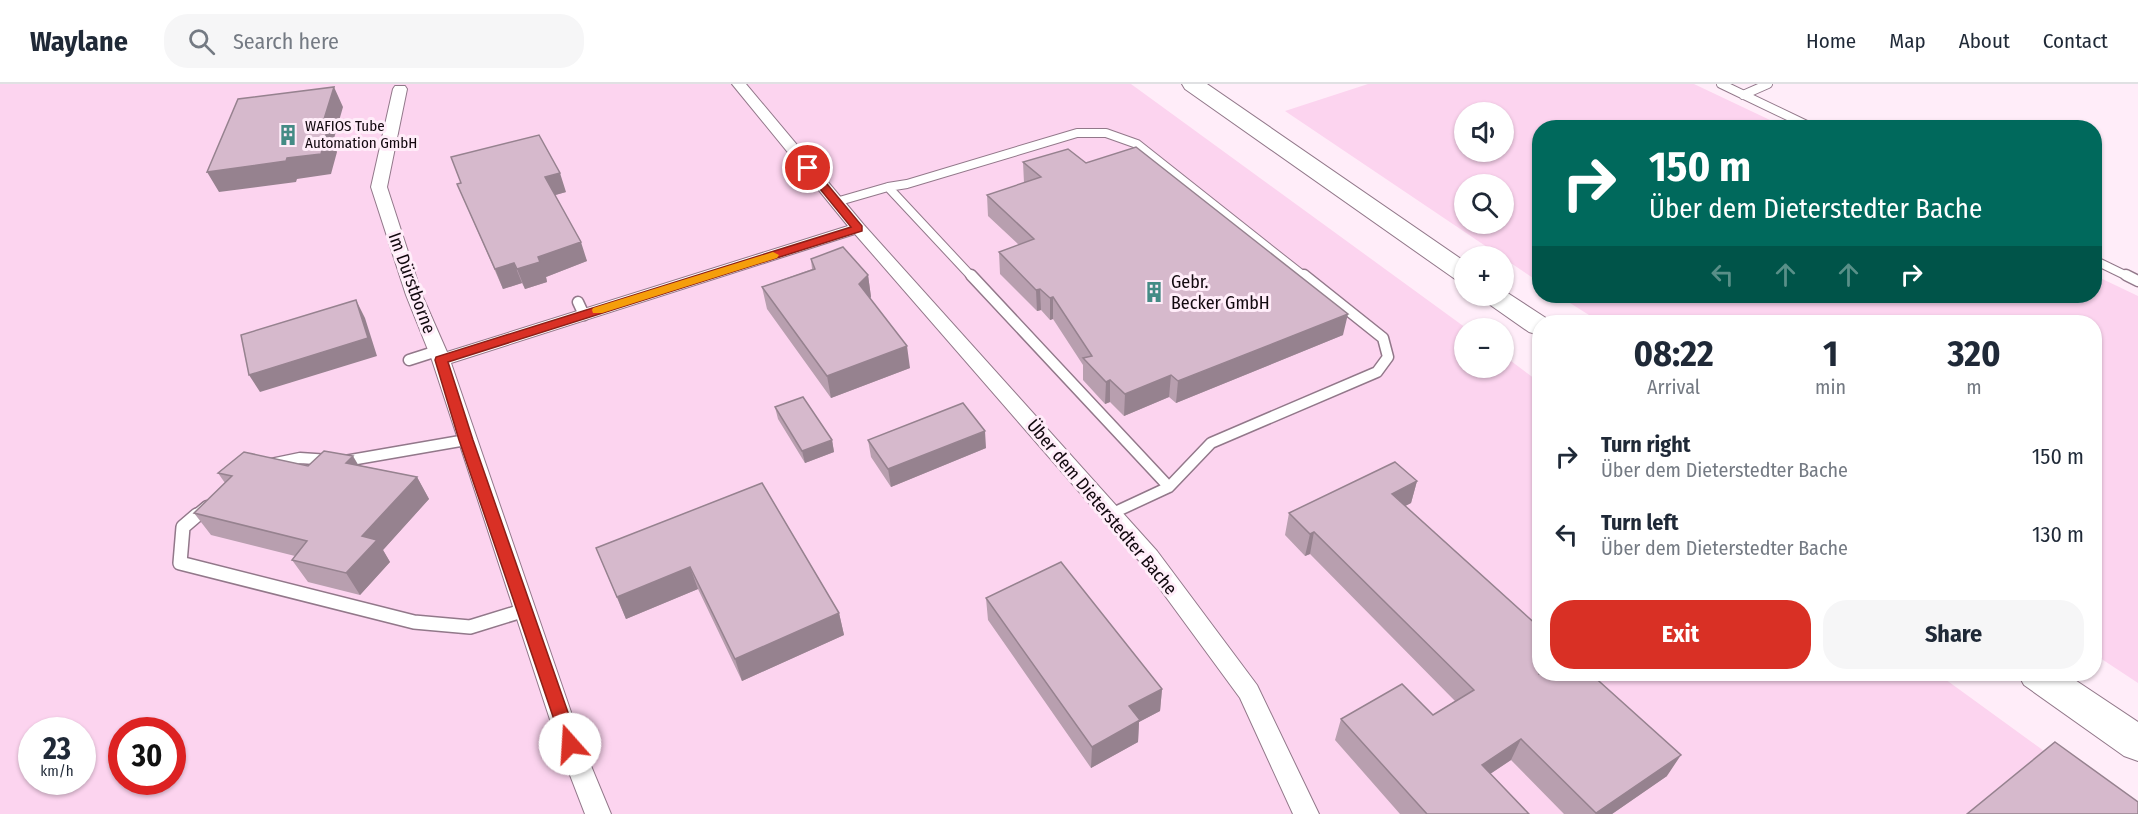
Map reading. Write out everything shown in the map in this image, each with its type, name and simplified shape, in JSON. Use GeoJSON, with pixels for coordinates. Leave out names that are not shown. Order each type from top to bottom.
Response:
{"type":"FeatureCollection","features":[{"type":"Feature","properties":{"kind":"main road"},"geometry":{"type":"LineString","coordinates":[[1193,84],[1454,266]]}},
{"type":"Feature","properties":{"kind":"main road"},"geometry":{"type":"LineString","coordinates":[[1510,306],[1532,321]]}},
{"type":"Feature","properties":{"kind":"main road"},"geometry":{"type":"LineString","coordinates":[[2047,681],[2138,744]]}},
{"type":"Feature","properties":{"kind":"street","name":"Über dem Dieterstedter Bache"},"geometry":{"type":"LineString","coordinates":[[739,84],[858,228],[1149,557],[1249,692],[1306,814]]}},
{"type":"Feature","properties":{"kind":"street","name":"Im Dürstborne"},"geometry":{"type":"LineString","coordinates":[[400,89],[379,187],[414,295],[439,356],[570,744],[598,814]]}},
{"type":"Feature","properties":{"kind":"street"},"geometry":{"type":"LineString","coordinates":[[439,356],[581,308],[858,228]]}},
{"type":"Feature","properties":{"kind":"lane"},"geometry":{"type":"LineString","coordinates":[[1720,84],[1796,120]]}},
{"type":"Feature","properties":{"kind":"lane"},"geometry":{"type":"LineString","coordinates":[[1743,95],[1768,84]]}},
{"type":"Feature","properties":{"kind":"lane"},"geometry":{"type":"LineString","coordinates":[[836,202],[907,184],[1077,133],[1106,133],[1137,144],[1383,338],[1388,357],[1377,372],[1211,443],[1168,487],[1111,514]]}},
{"type":"Feature","properties":{"kind":"lane"},"geometry":{"type":"LineString","coordinates":[[888,187],[1168,487]]}},
{"type":"Feature","properties":{"kind":"lane"},"geometry":{"type":"LineString","coordinates":[[2102,264],[2138,281]]}},
{"type":"Feature","properties":{"kind":"lane"},"geometry":{"type":"LineString","coordinates":[[409,360],[439,356]]}},
{"type":"Feature","properties":{"kind":"lane"},"geometry":{"type":"LineString","coordinates":[[258,467],[300,458],[345,461],[466,440]]}},
{"type":"Feature","properties":{"kind":"lane"},"geometry":{"type":"LineString","coordinates":[[215,498],[183,527],[180,563],[414,622],[470,627],[525,610]]}},
{"type":"Feature","properties":{"kind":"shaded area"},"geometry":{"type":"Polygon","coordinates":[[[0,84],[1131,84],[1454,319],[1454,378],[1514,378],[1514,363],[1532,377],[1532,681],[1948,681],[2131,814],[0,814],[0,84]]]}},
{"type":"Feature","properties":{"kind":"shaded area"},"geometry":{"type":"Polygon","coordinates":[[[1368,84],[1694,84],[1770,120],[1532,120],[1532,277],[1514,265],[1514,246],[1486,246],[1468,234],[1514,234],[1514,174],[1454,174],[1454,225],[1285,111],[1368,84]]]}},
{"type":"Feature","properties":{"kind":"shaded area"},"geometry":{"type":"Polygon","coordinates":[[[2102,279],[2138,296],[2138,683],[2102,659],[2102,315],[1589,315],[1570,303],[2102,303],[2102,279]]]}},
{"type":"Feature","properties":{"kind":"building"},"geometry":{"type":"Polygon","coordinates":[[[334,87],[320,132],[327,131],[321,154],[207,172],[238,99],[334,87]]]}},
{"type":"Feature","properties":{"kind":"building"},"geometry":{"type":"Polygon","coordinates":[[[539,135],[560,173],[545,177],[581,242],[538,257],[540,262],[517,269],[514,263],[495,269],[457,184],[461,183],[451,157],[539,135]]]}},
{"type":"Feature","properties":{"kind":"building","name":"Gebr. Becker GmbH"},"geometry":{"type":"Polygon","coordinates":[[[1136,147],[1348,314],[1178,381],[1171,375],[1125,394],[1110,380],[1106,382],[1083,358],[1092,356],[1053,297],[1050,298],[1040,289],[1036,290],[999,252],[1034,239],[987,195],[1041,177],[1023,162],[1068,149],[1086,163],[1136,147]]]}},
{"type":"Feature","properties":{"kind":"building"},"geometry":{"type":"Polygon","coordinates":[[[843,247],[868,275],[859,284],[907,346],[827,376],[762,287],[815,269],[811,259],[843,247]]]}},
{"type":"Feature","properties":{"kind":"building"},"geometry":{"type":"Polygon","coordinates":[[[356,300],[368,338],[249,375],[241,335],[356,300]]]}},
{"type":"Feature","properties":{"kind":"building"},"geometry":{"type":"Polygon","coordinates":[[[803,397],[832,440],[802,451],[775,407],[803,397]]]}},
{"type":"Feature","properties":{"kind":"building"},"geometry":{"type":"Polygon","coordinates":[[[963,403],[985,431],[888,469],[868,440],[963,403]]]}},
{"type":"Feature","properties":{"kind":"building"},"geometry":{"type":"Polygon","coordinates":[[[324,451],[353,456],[346,463],[417,477],[362,536],[377,540],[346,573],[292,560],[307,541],[194,513],[232,476],[218,473],[244,452],[308,466],[324,451]]]}},
{"type":"Feature","properties":{"kind":"building"},"geometry":{"type":"Polygon","coordinates":[[[1395,462],[1417,481],[1392,494],[1532,621],[1532,681],[1599,681],[1681,755],[1596,813],[1521,739],[1482,765],[1529,814],[1427,814],[1341,719],[1402,684],[1433,715],[1474,690],[1314,532],[1310,534],[1289,513],[1395,462]]]}},
{"type":"Feature","properties":{"kind":"building"},"geometry":{"type":"Polygon","coordinates":[[[762,483],[839,613],[735,659],[690,567],[617,597],[596,548],[762,483]]]}},
{"type":"Feature","properties":{"kind":"building"},"geometry":{"type":"Polygon","coordinates":[[[1061,562],[1162,689],[1129,706],[1140,720],[1092,747],[986,598],[1061,562]]]}},
{"type":"Feature","properties":{"kind":"building"},"geometry":{"type":"Polygon","coordinates":[[[2055,742],[2138,802],[2138,814],[1967,814],[2055,742]]]}},
{"type":"Feature","properties":{"kind":"slow traffic"},"geometry":{"type":"LineString","coordinates":[[598,310],[773,255]]}},
{"type":"Feature","properties":{"kind":"place","name":"WAFIOS Tube Automation GmbH"},"geometry":{"type":"Point","coordinates":[288,135]}},
{"type":"Feature","properties":{"kind":"place","name":"Gebr. Becker GmbH"},"geometry":{"type":"Point","coordinates":[1154,292]}},
{"type":"Feature","properties":{"kind":"route"},"geometry":{"type":"LineString","coordinates":[[570,744],[441,360],[858,228],[808,168]]}}]}
